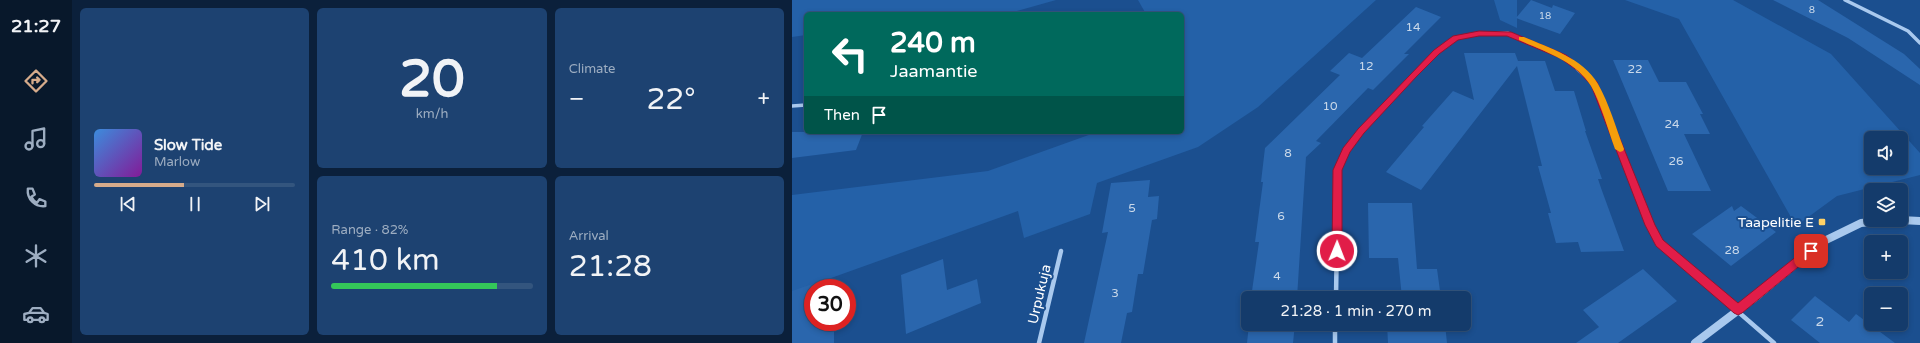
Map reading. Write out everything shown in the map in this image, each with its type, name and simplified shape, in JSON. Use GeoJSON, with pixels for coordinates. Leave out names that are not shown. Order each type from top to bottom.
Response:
{"type":"FeatureCollection","features":[{"type":"Feature","properties":{"kind":"street"},"geometry":{"type":"LineString","coordinates":[[1845,0],[1908,31],[1920,43]]}},
{"type":"Feature","properties":{"kind":"street"},"geometry":{"type":"LineString","coordinates":[[1336,291],[1338,170],[1346,151],[1361,131],[1414,74],[1437,52],[1456,38],[1479,34],[1508,33],[1563,56],[1594,84],[1650,225],[1660,243],[1774,343]]}},
{"type":"Feature","properties":{"kind":"street"},"geometry":{"type":"LineString","coordinates":[[792,106],[804,105]]}},
{"type":"Feature","properties":{"kind":"street"},"geometry":{"type":"LineString","coordinates":[[1908,220],[1920,221]]}},
{"type":"Feature","properties":{"kind":"street"},"geometry":{"type":"LineString","coordinates":[[1696,343],[1822,242],[1860,223],[1864,223]]}},
{"type":"Feature","properties":{"kind":"street","name":"Urpukuja"},"geometry":{"type":"LineString","coordinates":[[1039,343],[1061,251]]}},
{"type":"Feature","properties":{"kind":"street"},"geometry":{"type":"LineString","coordinates":[[1335,331],[1335,343]]}},
{"type":"Feature","properties":{"kind":"shaded area"},"geometry":{"type":"Polygon","coordinates":[[[792,0],[1056,0],[1013,12],[804,12],[804,35],[792,37],[792,0]]]}},
{"type":"Feature","properties":{"kind":"shaded area"},"geometry":{"type":"Polygon","coordinates":[[[1138,0],[1376,0],[1258,107],[1198,147],[1097,183],[1090,214],[1024,238],[1018,211],[828,279],[804,279],[804,288],[792,292],[792,195],[988,171],[1091,134],[1184,134],[1184,12],[1145,12],[1138,0]]]}},
{"type":"Feature","properties":{"kind":"shaded area"},"geometry":{"type":"Polygon","coordinates":[[[1494,0],[1517,0],[1517,28],[1500,20],[1494,0]]]}},
{"type":"Feature","properties":{"kind":"shaded area"},"geometry":{"type":"Polygon","coordinates":[[[1625,0],[1733,0],[1831,54],[1900,131],[1864,131],[1864,175],[1908,175],[1908,140],[1920,153],[1920,175],[1888,183],[1864,183],[1864,189],[1837,196],[1796,226],[1679,19],[1625,0]]]}},
{"type":"Feature","properties":{"kind":"building"},"geometry":{"type":"Polygon","coordinates":[[[1531,0],[1552,8],[1553,5],[1575,13],[1560,34],[1516,18],[1531,0]]]}},
{"type":"Feature","properties":{"kind":"building"},"geometry":{"type":"Polygon","coordinates":[[[1773,0],[1818,0],[1904,54],[1920,69],[1920,85],[1848,38],[1773,0]]]}},
{"type":"Feature","properties":{"kind":"building"},"geometry":{"type":"Polygon","coordinates":[[[1416,7],[1441,17],[1404,54],[1409,54],[1373,90],[1368,88],[1316,141],[1321,143],[1306,157],[1297,291],[1252,291],[1259,242],[1255,242],[1263,182],[1261,182],[1265,148],[1340,75],[1330,71],[1349,53],[1362,58],[1416,7]]]}},
{"type":"Feature","properties":{"kind":"building"},"geometry":{"type":"Polygon","coordinates":[[[1464,53],[1515,53],[1518,61],[1545,61],[1555,91],[1574,91],[1585,131],[1602,179],[1598,179],[1624,251],[1581,252],[1578,242],[1556,243],[1548,213],[1551,213],[1538,166],[1542,166],[1517,66],[1421,190],[1386,172],[1424,127],[1422,126],[1453,91],[1474,100],[1464,53]]]}},
{"type":"Feature","properties":{"kind":"building"},"geometry":{"type":"Polygon","coordinates":[[[1613,60],[1648,60],[1659,82],[1686,82],[1703,114],[1700,114],[1710,134],[1684,134],[1711,191],[1668,191],[1613,60]]]}},
{"type":"Feature","properties":{"kind":"building"},"geometry":{"type":"Polygon","coordinates":[[[792,132],[804,132],[804,134],[862,134],[856,150],[792,158],[792,132]]]}},
{"type":"Feature","properties":{"kind":"building"},"geometry":{"type":"Polygon","coordinates":[[[1150,180],[1148,197],[1159,196],[1157,219],[1152,220],[1143,274],[1138,274],[1132,312],[1127,313],[1121,343],[1084,343],[1108,232],[1102,233],[1111,183],[1150,180]]]}},
{"type":"Feature","properties":{"kind":"building"},"geometry":{"type":"Polygon","coordinates":[[[1368,203],[1412,203],[1417,269],[1437,269],[1440,291],[1401,291],[1398,258],[1369,258],[1368,203]]]}},
{"type":"Feature","properties":{"kind":"building"},"geometry":{"type":"Polygon","coordinates":[[[1732,206],[1734,211],[1741,206],[1776,232],[1731,266],[1692,234],[1732,206]]]}},
{"type":"Feature","properties":{"kind":"building"},"geometry":{"type":"Polygon","coordinates":[[[943,259],[947,290],[977,279],[981,303],[906,334],[901,275],[943,259]]]}},
{"type":"Feature","properties":{"kind":"building"},"geometry":{"type":"Polygon","coordinates":[[[1643,269],[1677,301],[1618,343],[1576,343],[1599,327],[1583,310],[1643,269]]]}},
{"type":"Feature","properties":{"kind":"building"},"geometry":{"type":"Polygon","coordinates":[[[804,287],[804,331],[834,331],[834,343],[792,343],[792,291],[804,287]]]}},
{"type":"Feature","properties":{"kind":"building"},"geometry":{"type":"Polygon","coordinates":[[[1815,296],[1849,322],[1856,314],[1864,320],[1864,331],[1879,331],[1895,343],[1820,343],[1791,320],[1815,296]]]}},
{"type":"Feature","properties":{"kind":"building"},"geometry":{"type":"Polygon","coordinates":[[[1248,331],[1294,331],[1293,343],[1247,343],[1248,331]]]}},
{"type":"Feature","properties":{"kind":"building"},"geometry":{"type":"Polygon","coordinates":[[[1387,331],[1446,331],[1447,343],[1388,343],[1387,331]]]}},
{"type":"Feature","properties":{"kind":"slow traffic"},"geometry":{"type":"LineString","coordinates":[[1521,39],[1563,56],[1594,84],[1620,149]]}},
{"type":"Feature","properties":{"kind":"place","name":"Taapelitie E"},"geometry":{"type":"Point","coordinates":[1822,222]}},
{"type":"Feature","properties":{"kind":"route"},"geometry":{"type":"LineString","coordinates":[[1337,251],[1338,170],[1346,151],[1361,131],[1414,74],[1437,52],[1456,38],[1479,34],[1508,33],[1563,56],[1594,84],[1650,225],[1660,243],[1738,310],[1811,251]]}}]}
